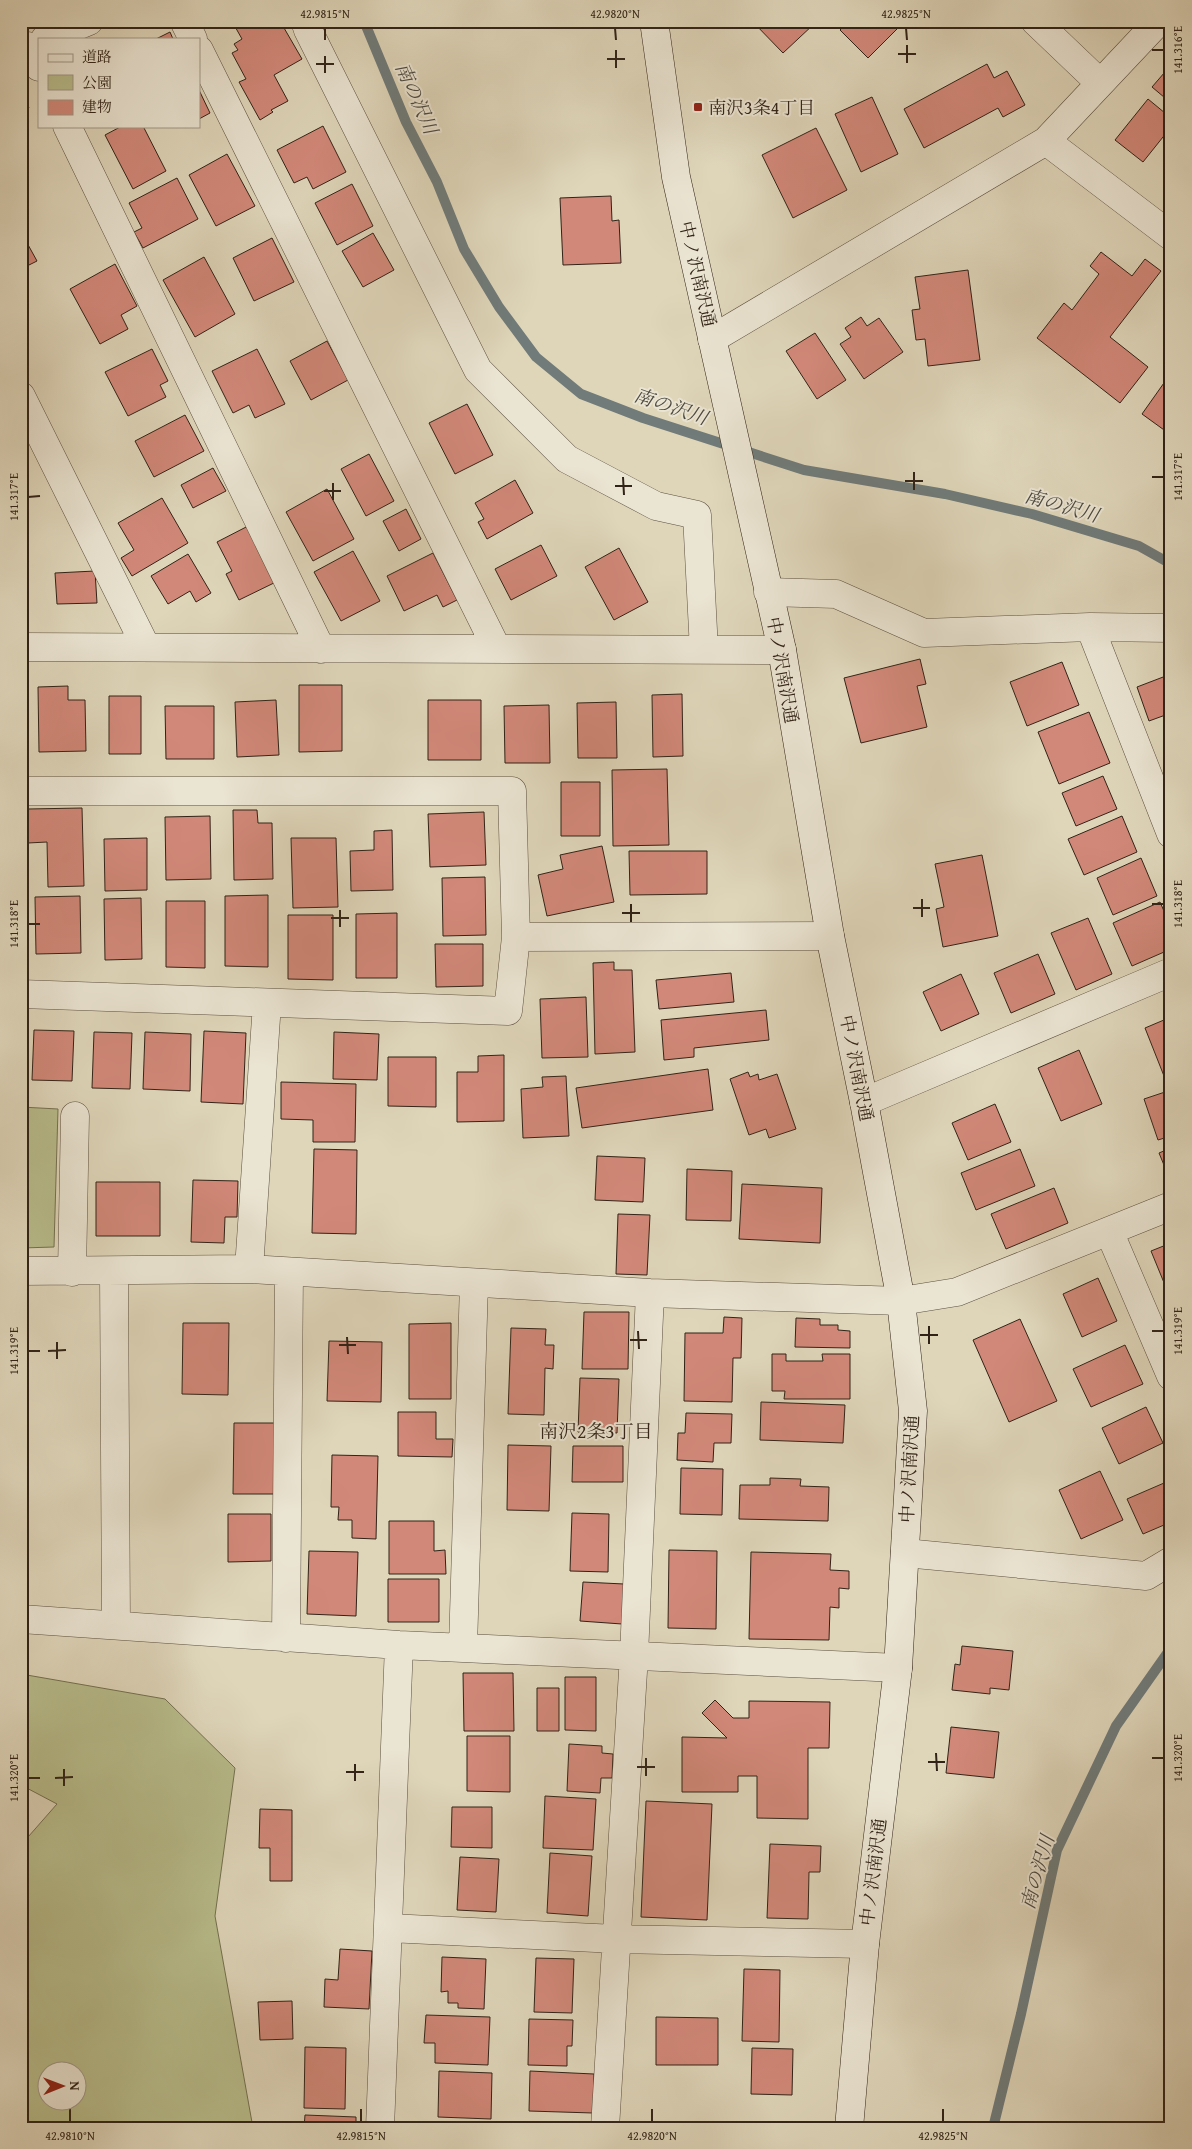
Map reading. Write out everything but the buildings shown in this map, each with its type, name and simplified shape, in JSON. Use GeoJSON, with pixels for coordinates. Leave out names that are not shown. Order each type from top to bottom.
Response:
{"type":"FeatureCollection","features":[{"type":"Feature","properties":{"kind":"street"},"geometry":{"type":"LineString","coordinates":[[54,38],[89,21]]}},
{"type":"Feature","properties":{"kind":"street"},"geometry":{"type":"LineString","coordinates":[[184,21],[192,38]]}},
{"type":"Feature","properties":{"kind":"street"},"geometry":{"type":"LineString","coordinates":[[305,21],[478,370],[566,459],[656,506],[697,515],[704,650]]}},
{"type":"Feature","properties":{"kind":"street"},"geometry":{"type":"LineString","coordinates":[[1035,21],[1100,83]]}},
{"type":"Feature","properties":{"kind":"street"},"geometry":{"type":"LineString","coordinates":[[712,340],[1046,141],[1160,21]]}},
{"type":"Feature","properties":{"kind":"street","name":"中ノ沢南沢通"},"geometry":{"type":"LineString","coordinates":[[655,22],[676,177],[782,650],[830,936],[864,1102],[901,1301],[913,1412],[898,1668],[865,1944],[849,2128]]}},
{"type":"Feature","properties":{"kind":"street"},"geometry":{"type":"LineString","coordinates":[[200,52],[497,650]]}},
{"type":"Feature","properties":{"kind":"street"},"geometry":{"type":"LineString","coordinates":[[68,128],[321,649]]}},
{"type":"Feature","properties":{"kind":"street"},"geometry":{"type":"LineString","coordinates":[[1046,141],[1171,236]]}},
{"type":"Feature","properties":{"kind":"street"},"geometry":{"type":"LineString","coordinates":[[21,396],[146,648]]}},
{"type":"Feature","properties":{"kind":"street"},"geometry":{"type":"LineString","coordinates":[[768,592],[836,594],[924,633],[1090,627],[1171,628]]}},
{"type":"Feature","properties":{"kind":"street"},"geometry":{"type":"LineString","coordinates":[[1090,627],[1171,834]]}},
{"type":"Feature","properties":{"kind":"street"},"geometry":{"type":"LineString","coordinates":[[21,647],[782,650]]}},
{"type":"Feature","properties":{"kind":"street"},"geometry":{"type":"LineString","coordinates":[[21,791],[512,792],[516,937],[508,1012],[21,994]]}},
{"type":"Feature","properties":{"kind":"street"},"geometry":{"type":"LineString","coordinates":[[516,937],[830,936]]}},
{"type":"Feature","properties":{"kind":"street"},"geometry":{"type":"LineString","coordinates":[[864,1102],[1171,972]]}},
{"type":"Feature","properties":{"kind":"street"},"geometry":{"type":"LineString","coordinates":[[248,1269],[266,1003]]}},
{"type":"Feature","properties":{"kind":"street"},"geometry":{"type":"LineString","coordinates":[[72,1272],[75,1116]]}},
{"type":"Feature","properties":{"kind":"street"},"geometry":{"type":"LineString","coordinates":[[21,1271],[114,1272],[248,1269],[650,1294],[901,1301],[957,1292],[1171,1206]]}},
{"type":"Feature","properties":{"kind":"street"},"geometry":{"type":"LineString","coordinates":[[1109,1231],[1171,1376]]}},
{"type":"Feature","properties":{"kind":"street"},"geometry":{"type":"LineString","coordinates":[[114,1272],[116,1625]]}},
{"type":"Feature","properties":{"kind":"street"},"geometry":{"type":"LineString","coordinates":[[286,1638],[289,1272]]}},
{"type":"Feature","properties":{"kind":"street"},"geometry":{"type":"LineString","coordinates":[[463,1647],[474,1283]]}},
{"type":"Feature","properties":{"kind":"street"},"geometry":{"type":"LineString","coordinates":[[605,2128],[634,1655],[650,1294]]}},
{"type":"Feature","properties":{"kind":"street"},"geometry":{"type":"LineString","coordinates":[[905,1553],[1146,1576],[1171,1561]]}},
{"type":"Feature","properties":{"kind":"street"},"geometry":{"type":"LineString","coordinates":[[21,1619],[399,1645],[898,1668]]}},
{"type":"Feature","properties":{"kind":"street"},"geometry":{"type":"LineString","coordinates":[[380,2128],[399,1645]]}},
{"type":"Feature","properties":{"kind":"street"},"geometry":{"type":"LineString","coordinates":[[389,1928],[616,1939],[865,1944]]}},
{"type":"Feature","properties":{"kind":"green space"},"geometry":{"type":"Polygon","coordinates":[[[21,1107],[58,1109],[54,1247],[21,1248],[21,1107]]]}},
{"type":"Feature","properties":{"kind":"green space"},"geometry":{"type":"Polygon","coordinates":[[[21,1674],[165,1699],[235,1768],[215,1916],[253,2128],[21,2128],[21,1845],[57,1804],[21,1785],[21,1674]]]}},
{"type":"Feature","properties":{"kind":"waterway","name":"南の沢川"},"geometry":{"type":"LineString","coordinates":[[364,21],[406,122],[437,182],[464,249],[499,307],[536,357],[581,394],[643,418],[804,470],[945,494],[1032,514],[1139,546],[1171,564]]}},
{"type":"Feature","properties":{"kind":"waterway","name":"南の沢川"},"geometry":{"type":"LineString","coordinates":[[993,2128],[1021,2014],[1057,1850],[1116,1726],[1171,1648]]}},
{"type":"Feature","properties":{"kind":"place","name":"南沢3条4丁目"},"geometry":{"type":"Point","coordinates":[698,107]}},
{"type":"Feature","properties":{"kind":"district","name":"南沢2条3丁目"},"geometry":{"type":"Point","coordinates":[596,1431]}}]}
